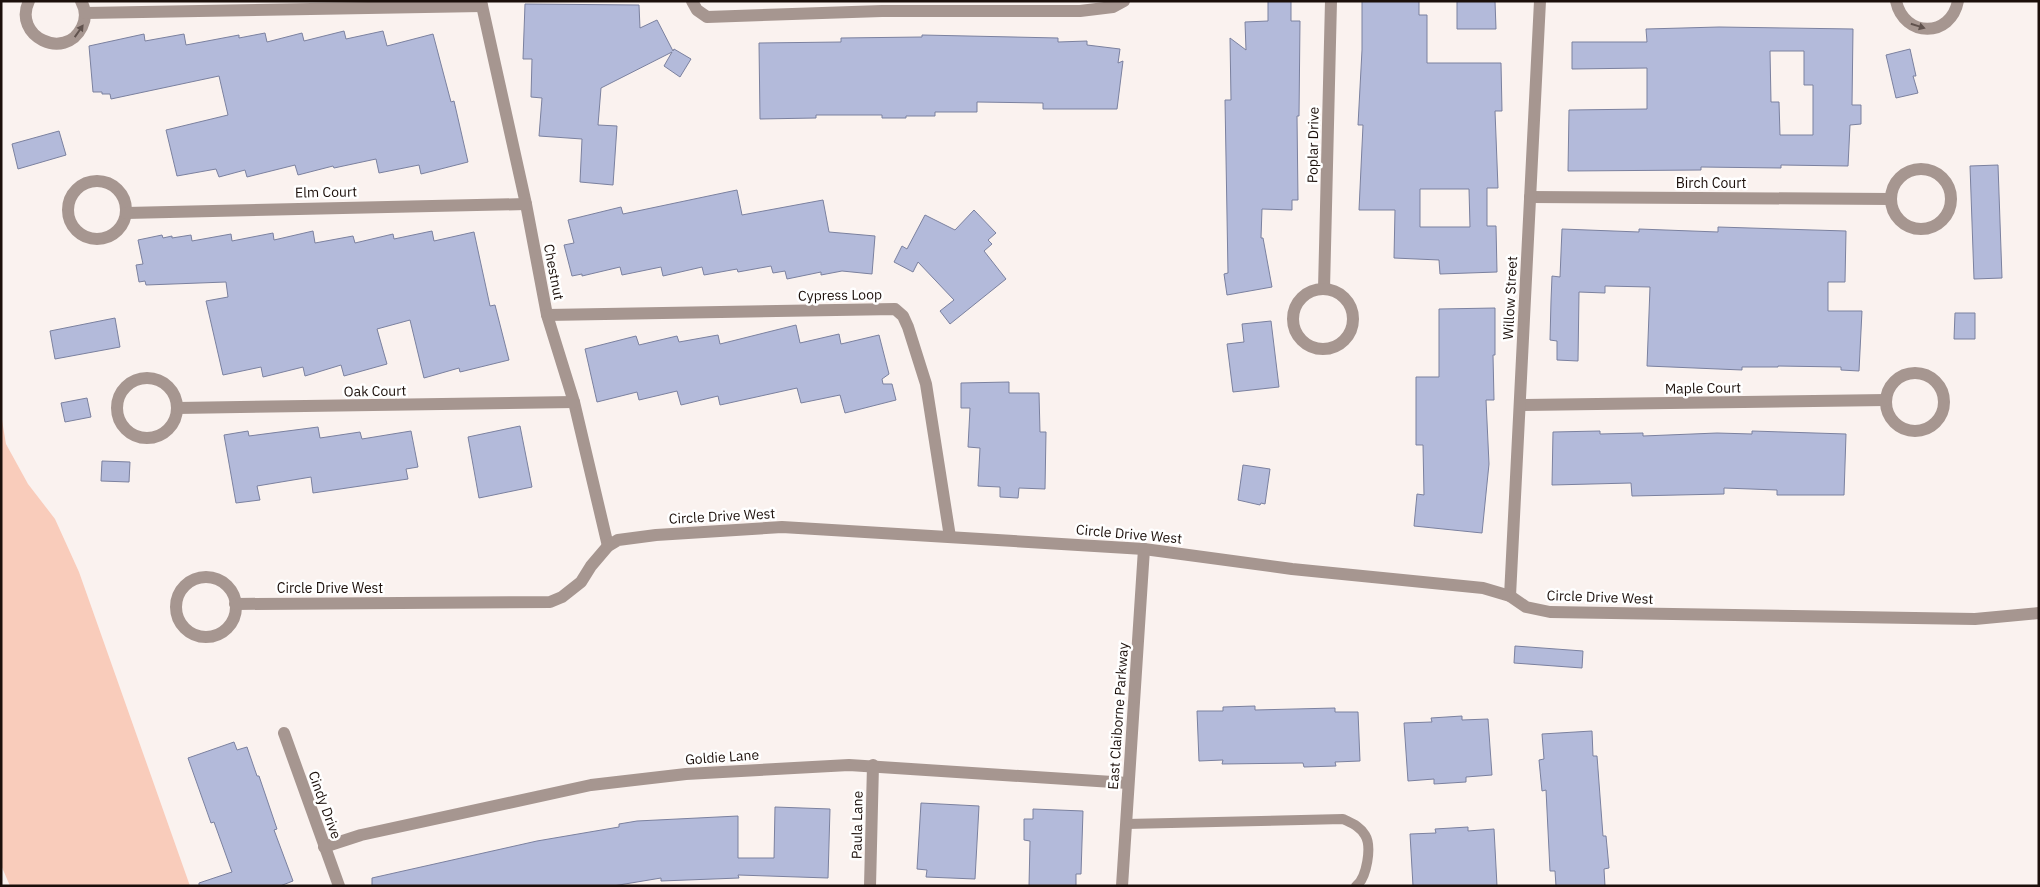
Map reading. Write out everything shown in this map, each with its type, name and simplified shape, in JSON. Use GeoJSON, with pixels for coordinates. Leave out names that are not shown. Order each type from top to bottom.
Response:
{"type":"FeatureCollection","features":[{"type":"Feature","properties":{"kind":"street"},"geometry":{"type":"LineString","coordinates":[[29,1],[25,17],[28,27],[38,38],[52,44],[62,44],[72,40],[79,32],[84,24],[83,7],[482,4]]}},
{"type":"Feature","properties":{"kind":"street"},"geometry":{"type":"LineString","coordinates":[[692,1],[697,10],[707,17],[882,11],[1080,11],[1113,7],[1124,1]]}},
{"type":"Feature","properties":{"kind":"street","name":"Poplar Drive"},"geometry":{"type":"LineString","coordinates":[[1324,289],[1331,1]]}},
{"type":"Feature","properties":{"kind":"street","name":"Willow Street"},"geometry":{"type":"LineString","coordinates":[[1510,596],[1540,1]]}},
{"type":"Feature","properties":{"kind":"street"},"geometry":{"type":"LineString","coordinates":[[1896,1],[1903,18],[1911,25],[1921,29],[1932,29],[1942,25],[1951,18],[1958,1]]}},
{"type":"Feature","properties":{"kind":"street","name":"Chestnut"},"geometry":{"type":"LineString","coordinates":[[482,4],[526,204],[547,315],[574,402],[608,546]]}},
{"type":"Feature","properties":{"kind":"street"},"geometry":{"type":"LineString","coordinates":[[1913,170],[1923,170],[1932,172],[1947,185],[1950,205],[1947,214],[1941,222],[1923,229],[1913,228],[1897,218],[1892,209],[1891,199],[1892,190],[1904,174],[1913,170]]}},
{"type":"Feature","properties":{"kind":"street"},"geometry":{"type":"LineString","coordinates":[[99,180],[108,183],[122,195],[126,203],[126,213],[121,226],[110,237],[91,239],[82,235],[74,228],[68,210],[74,191],[82,185],[99,180]]}},
{"type":"Feature","properties":{"kind":"street","name":"Birch Court"},"geometry":{"type":"LineString","coordinates":[[1530,197],[1891,199]]}},
{"type":"Feature","properties":{"kind":"street","name":"Elm Court"},"geometry":{"type":"LineString","coordinates":[[126,213],[526,204]]}},
{"type":"Feature","properties":{"kind":"street"},"geometry":{"type":"LineString","coordinates":[[1324,289],[1334,291],[1349,304],[1353,324],[1350,333],[1344,341],[1336,347],[1326,350],[1316,349],[1300,339],[1292,320],[1294,310],[1302,298],[1315,290],[1324,289]]}},
{"type":"Feature","properties":{"kind":"street","name":"Cypress Loop"},"geometry":{"type":"LineString","coordinates":[[547,315],[895,309],[903,316],[908,326],[926,384],[950,537]]}},
{"type":"Feature","properties":{"kind":"street"},"geometry":{"type":"LineString","coordinates":[[1916,372],[1925,374],[1940,385],[1944,394],[1945,404],[1937,423],[1928,429],[1908,431],[1899,427],[1892,420],[1887,411],[1886,400],[1887,392],[1898,377],[1916,372]]}},
{"type":"Feature","properties":{"kind":"street"},"geometry":{"type":"LineString","coordinates":[[145,379],[163,383],[170,390],[177,408],[176,418],[171,427],[155,438],[145,438],[135,436],[127,430],[121,422],[118,413],[118,403],[121,394],[127,386],[135,381],[145,379]]}},
{"type":"Feature","properties":{"kind":"street","name":"Maple Court"},"geometry":{"type":"LineString","coordinates":[[1520,405],[1886,400]]}},
{"type":"Feature","properties":{"kind":"street","name":"Oak Court"},"geometry":{"type":"LineString","coordinates":[[177,408],[574,402]]}},
{"type":"Feature","properties":{"kind":"street","name":"Circle Drive West"},"geometry":{"type":"LineString","coordinates":[[235,604],[550,602],[562,597],[581,582],[590,566],[608,546],[618,540],[656,535],[782,527],[1144,549],[1292,569],[1483,588],[1510,596],[1526,607],[1550,612],[1975,619],[2039,613]]}},
{"type":"Feature","properties":{"kind":"street","name":"East Claiborne Parkway"},"geometry":{"type":"LineString","coordinates":[[1122,886],[1144,549]]}},
{"type":"Feature","properties":{"kind":"street"},"geometry":{"type":"LineString","coordinates":[[204,577],[221,581],[228,587],[235,604],[235,614],[230,624],[214,636],[193,634],[182,624],[176,610],[177,599],[181,590],[195,579],[204,577]]}},
{"type":"Feature","properties":{"kind":"street","name":"Cindy Drive"},"geometry":{"type":"LineString","coordinates":[[284,734],[339,886]]}},
{"type":"Feature","properties":{"kind":"street","name":"Goldie Lane"},"geometry":{"type":"LineString","coordinates":[[324,847],[361,835],[591,785],[686,774],[873,765],[1128,783]]}},
{"type":"Feature","properties":{"kind":"street","name":"Paula Lane"},"geometry":{"type":"LineString","coordinates":[[870,886],[873,765]]}},
{"type":"Feature","properties":{"kind":"lane"},"geometry":{"type":"LineString","coordinates":[[1126,824],[1343,819],[1359,827],[1366,836],[1365,875],[1356,886]]}},
{"type":"Feature","properties":{"kind":"shaded area"},"geometry":{"type":"Polygon","coordinates":[[[1,414],[6,444],[28,484],[55,519],[79,572],[190,886],[10,886],[1,865],[1,414]]]}},
{"type":"Feature","properties":{"kind":"building"},"geometry":{"type":"Polygon","coordinates":[[[1268,1],[1291,1],[1291,21],[1300,21],[1299,116],[1297,116],[1298,200],[1292,200],[1292,210],[1262,209],[1261,238],[1263,238],[1272,287],[1227,295],[1224,274],[1228,273],[1225,100],[1231,100],[1230,38],[1246,50],[1245,22],[1268,21],[1268,1]]]}},
{"type":"Feature","properties":{"kind":"building"},"geometry":{"type":"Polygon","coordinates":[[[1362,1],[1419,1],[1419,15],[1427,15],[1427,63],[1501,63],[1502,111],[1495,111],[1498,188],[1487,188],[1487,226],[1496,226],[1497,272],[1440,274],[1439,260],[1394,258],[1395,210],[1359,210],[1363,125],[1358,125],[1362,50],[1362,1]],[[1420,189],[1420,227],[1470,227],[1469,189],[1420,189]]]}},
{"type":"Feature","properties":{"kind":"building"},"geometry":{"type":"Polygon","coordinates":[[[1457,1],[1495,1],[1496,29],[1457,29],[1457,1]]]}},
{"type":"Feature","properties":{"kind":"building"},"geometry":{"type":"Polygon","coordinates":[[[525,4],[639,5],[640,28],[657,20],[673,51],[674,49],[691,59],[680,77],[664,66],[672,52],[601,88],[598,125],[617,126],[613,185],[580,182],[582,139],[539,136],[542,98],[531,97],[532,59],[523,59],[525,4]]]}},
{"type":"Feature","properties":{"kind":"building"},"geometry":{"type":"Polygon","coordinates":[[[1719,27],[1853,29],[1852,105],[1861,105],[1861,124],[1850,125],[1848,166],[1781,165],[1781,168],[1701,167],[1701,170],[1568,171],[1569,110],[1647,109],[1647,68],[1572,69],[1572,42],[1647,42],[1646,29],[1719,27]],[[1770,51],[1771,102],[1779,102],[1780,135],[1813,135],[1813,85],[1804,85],[1804,51],[1770,51]]]}},
{"type":"Feature","properties":{"kind":"building"},"geometry":{"type":"Polygon","coordinates":[[[344,31],[346,39],[383,31],[387,46],[433,34],[451,102],[454,101],[468,162],[421,174],[419,165],[379,173],[376,159],[334,168],[333,166],[298,175],[295,165],[247,177],[245,170],[219,177],[216,169],[177,176],[166,130],[228,115],[219,76],[111,99],[110,94],[93,92],[89,46],[144,34],[145,41],[184,34],[186,45],[239,35],[239,38],[265,33],[267,42],[302,33],[304,41],[344,31]]]}},
{"type":"Feature","properties":{"kind":"building"},"geometry":{"type":"Polygon","coordinates":[[[922,35],[1058,38],[1058,42],[1087,41],[1087,45],[1120,49],[1118,63],[1123,61],[1117,109],[1043,109],[1043,103],[977,102],[977,112],[935,112],[935,116],[882,118],[882,115],[816,115],[816,118],[760,119],[759,43],[841,42],[841,38],[922,37],[922,35]]]}},
{"type":"Feature","properties":{"kind":"building"},"geometry":{"type":"Polygon","coordinates":[[[1910,49],[1916,76],[1913,76],[1918,93],[1896,98],[1886,55],[1910,49]]]}},
{"type":"Feature","properties":{"kind":"building"},"geometry":{"type":"Polygon","coordinates":[[[59,131],[66,155],[18,169],[12,144],[59,131]]]}},
{"type":"Feature","properties":{"kind":"building"},"geometry":{"type":"Polygon","coordinates":[[[1998,165],[2002,278],[1974,279],[1970,166],[1998,165]]]}},
{"type":"Feature","properties":{"kind":"building"},"geometry":{"type":"Polygon","coordinates":[[[737,190],[742,215],[823,200],[829,232],[875,236],[872,274],[842,271],[821,275],[821,272],[787,279],[785,271],[773,273],[771,266],[738,272],[737,269],[704,275],[702,267],[663,276],[661,267],[622,275],[620,267],[582,276],[582,274],[572,276],[564,245],[574,243],[568,220],[621,207],[623,214],[737,190]]]}},
{"type":"Feature","properties":{"kind":"building"},"geometry":{"type":"Polygon","coordinates":[[[974,210],[996,233],[988,240],[992,244],[984,251],[1006,279],[950,324],[940,311],[954,300],[918,262],[913,272],[894,262],[902,246],[907,249],[925,215],[955,230],[974,210]]]}},
{"type":"Feature","properties":{"kind":"building"},"geometry":{"type":"Polygon","coordinates":[[[1718,227],[1846,231],[1845,282],[1828,282],[1828,311],[1862,311],[1859,371],[1841,370],[1841,367],[1742,367],[1742,370],[1647,366],[1650,287],[1605,286],[1605,293],[1579,292],[1578,361],[1557,360],[1557,341],[1550,340],[1551,301],[1552,276],[1560,277],[1562,229],[1639,232],[1639,229],[1718,232],[1718,227]]]}},
{"type":"Feature","properties":{"kind":"building"},"geometry":{"type":"Polygon","coordinates":[[[313,231],[315,243],[353,236],[355,243],[393,234],[394,239],[432,231],[434,241],[474,232],[490,306],[495,305],[509,360],[460,372],[459,368],[424,378],[410,320],[377,329],[387,364],[344,376],[341,365],[305,376],[303,367],[263,377],[261,367],[223,375],[206,301],[228,297],[226,282],[146,285],[145,281],[139,282],[136,265],[143,264],[138,240],[162,235],[163,238],[172,236],[172,238],[191,235],[192,241],[231,234],[232,241],[273,233],[274,240],[313,231]]]}},
{"type":"Feature","properties":{"kind":"building"},"geometry":{"type":"Polygon","coordinates":[[[1495,308],[1494,400],[1486,400],[1489,464],[1482,533],[1414,526],[1417,494],[1424,495],[1423,445],[1416,445],[1416,377],[1439,377],[1439,309],[1495,308]]]}},
{"type":"Feature","properties":{"kind":"building"},"geometry":{"type":"Polygon","coordinates":[[[1955,313],[1975,313],[1975,339],[1954,339],[1955,313]]]}},
{"type":"Feature","properties":{"kind":"building"},"geometry":{"type":"Polygon","coordinates":[[[115,318],[120,347],[55,359],[50,331],[115,318]]]}},
{"type":"Feature","properties":{"kind":"building"},"geometry":{"type":"Polygon","coordinates":[[[1271,321],[1279,387],[1233,392],[1227,344],[1244,342],[1242,324],[1271,321]]]}},
{"type":"Feature","properties":{"kind":"building"},"geometry":{"type":"Polygon","coordinates":[[[796,325],[800,343],[839,334],[841,344],[879,335],[889,374],[882,379],[883,384],[892,384],[896,400],[845,413],[840,395],[801,403],[797,388],[720,405],[718,396],[681,405],[677,391],[639,400],[637,392],[597,402],[585,349],[636,336],[639,345],[677,336],[679,342],[718,335],[720,344],[796,325]]]}},
{"type":"Feature","properties":{"kind":"building"},"geometry":{"type":"Polygon","coordinates":[[[1009,382],[1009,393],[1039,393],[1040,432],[1046,432],[1045,489],[1019,488],[1018,498],[1000,497],[1000,487],[978,486],[980,448],[968,447],[970,408],[961,408],[961,383],[1009,382]]]}},
{"type":"Feature","properties":{"kind":"building"},"geometry":{"type":"Polygon","coordinates":[[[87,398],[91,417],[65,422],[61,403],[87,398]]]}},
{"type":"Feature","properties":{"kind":"building"},"geometry":{"type":"Polygon","coordinates":[[[520,426],[532,487],[479,498],[468,437],[520,426]]]}},
{"type":"Feature","properties":{"kind":"building"},"geometry":{"type":"Polygon","coordinates":[[[318,427],[320,438],[360,432],[362,439],[411,431],[418,467],[406,469],[408,479],[313,493],[311,477],[257,486],[260,500],[236,503],[224,435],[248,431],[249,436],[318,427]]]}},
{"type":"Feature","properties":{"kind":"building"},"geometry":{"type":"Polygon","coordinates":[[[1600,431],[1600,434],[1643,433],[1643,436],[1717,433],[1752,434],[1752,431],[1846,434],[1844,495],[1777,495],[1777,490],[1724,488],[1724,494],[1632,496],[1631,483],[1552,485],[1553,432],[1600,431]]]}},
{"type":"Feature","properties":{"kind":"building"},"geometry":{"type":"Polygon","coordinates":[[[102,461],[130,462],[129,482],[101,481],[102,461]]]}},
{"type":"Feature","properties":{"kind":"building"},"geometry":{"type":"Polygon","coordinates":[[[1243,465],[1270,469],[1265,504],[1261,503],[1260,505],[1238,500],[1243,465]]]}},
{"type":"Feature","properties":{"kind":"building"},"geometry":{"type":"Polygon","coordinates":[[[1515,646],[1583,651],[1582,668],[1514,663],[1515,646]]]}},
{"type":"Feature","properties":{"kind":"building"},"geometry":{"type":"Polygon","coordinates":[[[1255,706],[1255,710],[1335,708],[1335,712],[1358,712],[1360,761],[1335,762],[1336,766],[1304,767],[1303,763],[1222,764],[1223,760],[1199,761],[1197,711],[1223,711],[1223,707],[1255,706]]]}},
{"type":"Feature","properties":{"kind":"building"},"geometry":{"type":"Polygon","coordinates":[[[1462,716],[1462,720],[1488,719],[1492,775],[1466,777],[1466,782],[1434,784],[1434,779],[1408,781],[1404,723],[1432,722],[1431,718],[1462,716]]]}},
{"type":"Feature","properties":{"kind":"building"},"geometry":{"type":"Polygon","coordinates":[[[1592,731],[1593,756],[1597,756],[1603,836],[1606,836],[1609,868],[1604,869],[1605,886],[1556,886],[1555,871],[1550,871],[1546,790],[1542,791],[1539,760],[1544,759],[1542,734],[1592,731]]]}},
{"type":"Feature","properties":{"kind":"building"},"geometry":{"type":"Polygon","coordinates":[[[234,742],[237,750],[247,747],[277,829],[274,830],[293,881],[280,886],[199,886],[199,883],[232,872],[214,822],[211,823],[188,758],[234,742]]]}},
{"type":"Feature","properties":{"kind":"building"},"geometry":{"type":"Polygon","coordinates":[[[921,803],[979,806],[975,879],[926,877],[927,870],[917,869],[921,803]]]}},
{"type":"Feature","properties":{"kind":"building"},"geometry":{"type":"Polygon","coordinates":[[[775,807],[830,809],[828,878],[738,875],[739,878],[661,881],[661,878],[613,886],[372,886],[372,878],[537,841],[619,827],[619,824],[637,821],[738,816],[738,858],[774,858],[775,807]]]}},
{"type":"Feature","properties":{"kind":"building"},"geometry":{"type":"Polygon","coordinates":[[[1033,809],[1083,811],[1081,874],[1076,874],[1076,886],[1029,886],[1030,841],[1024,840],[1024,819],[1033,819],[1033,809]]]}},
{"type":"Feature","properties":{"kind":"building"},"geometry":{"type":"Polygon","coordinates":[[[1468,827],[1468,831],[1494,829],[1497,886],[1413,886],[1410,834],[1436,833],[1435,829],[1468,827]]]}}]}
